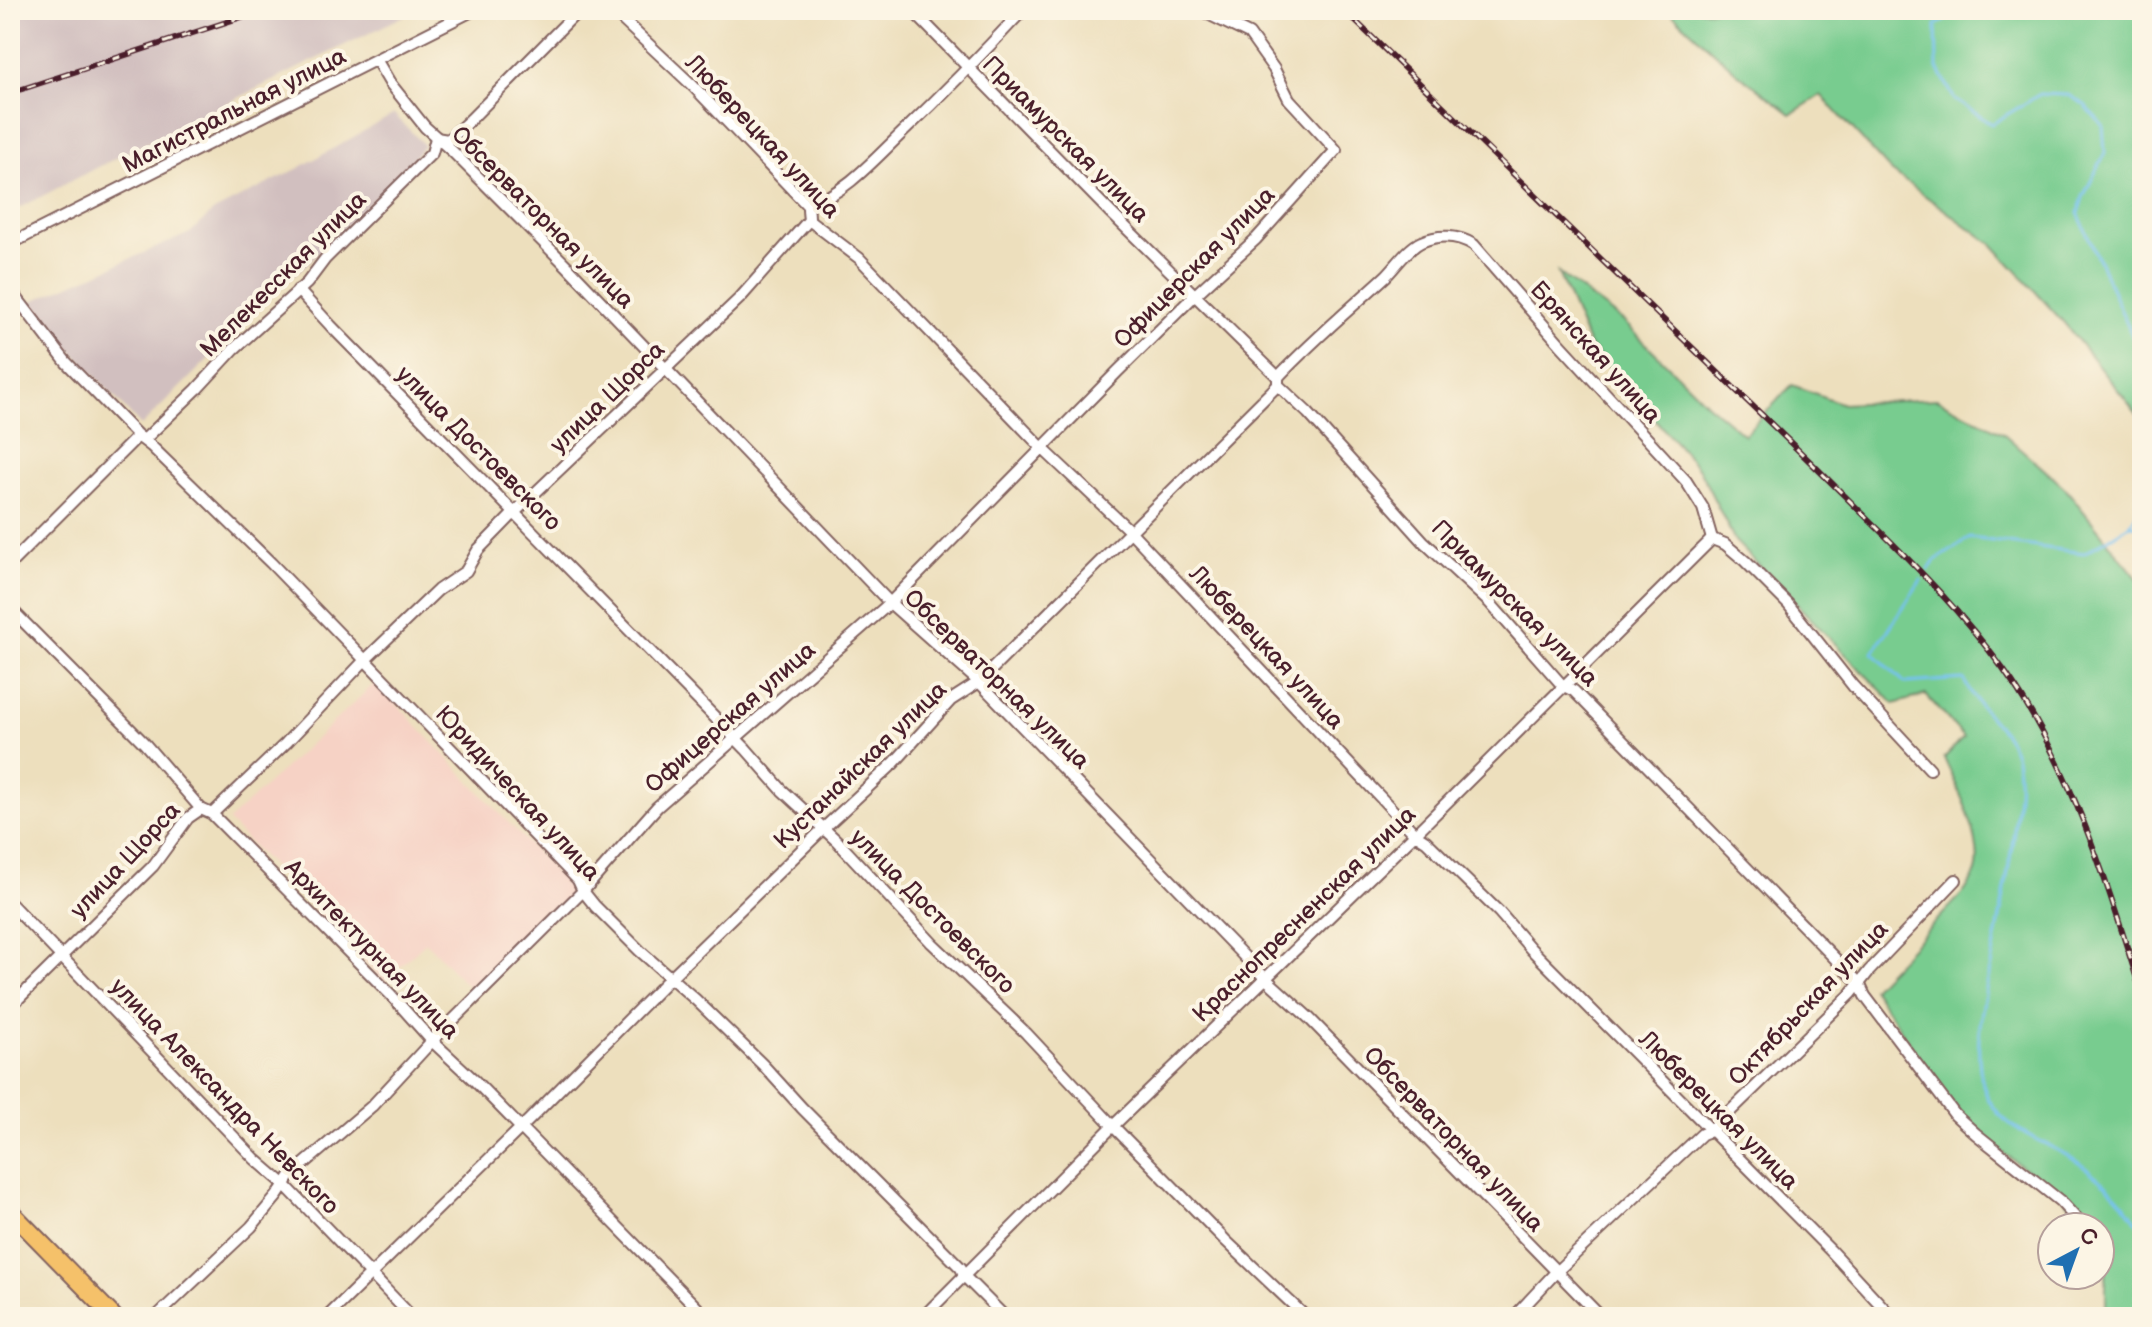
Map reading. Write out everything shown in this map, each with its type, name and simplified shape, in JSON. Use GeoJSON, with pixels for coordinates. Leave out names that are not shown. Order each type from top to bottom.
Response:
{"type":"FeatureCollection","features":[{"type":"Feature","properties":{"kind":"main road"},"geometry":{"type":"LineString","coordinates":[[10,1211],[114,1317]]}},
{"type":"Feature","properties":{"kind":"street","name":"Магистральная улица"},"geometry":{"type":"LineString","coordinates":[[10,244],[474,10]]}},
{"type":"Feature","properties":{"kind":"street","name":"Мелекесская улица"},"geometry":{"type":"LineString","coordinates":[[10,564],[307,283],[325,259],[432,153],[436,138],[448,140],[579,10]]}},
{"type":"Feature","properties":{"kind":"street","name":"Люберецкая улица"},"geometry":{"type":"LineString","coordinates":[[612,10],[693,86],[808,206]]}},
{"type":"Feature","properties":{"kind":"street","name":"Приамурская улица"},"geometry":{"type":"LineString","coordinates":[[912,10],[1278,381],[1424,542],[1489,602],[1562,685],[1574,691],[1859,983],[1865,996],[1955,1115],[2069,1211]]}},
{"type":"Feature","properties":{"kind":"street"},"geometry":{"type":"LineString","coordinates":[[809,220],[808,206],[822,201],[855,178],[969,69],[1023,10]]}},
{"type":"Feature","properties":{"kind":"street","name":"Офицерская улица"},"geometry":{"type":"LineString","coordinates":[[156,1317],[251,1227],[291,1175],[372,1106],[432,1041],[583,891],[657,807],[890,603],[1194,296],[1256,239],[1336,150],[1289,99],[1274,69],[1249,34],[1205,10]]}},
{"type":"Feature","properties":{"kind":"street","name":"Обсерваторная улица"},"geometry":{"type":"LineString","coordinates":[[377,61],[390,83],[436,138],[567,266],[890,603],[979,682],[1266,979],[1309,1018],[1601,1317]]}},
{"type":"Feature","properties":{"kind":"street","name":"Люберецкая улица"},"geometry":{"type":"LineString","coordinates":[[809,220],[859,258],[1043,449],[1131,532],[1415,834],[1499,912],[1531,949],[1830,1250],[1892,1317]]}},
{"type":"Feature","properties":{"kind":"street","name":"улица Щорса"},"geometry":{"type":"LineString","coordinates":[[10,1007],[153,866],[188,818],[206,811],[286,743],[365,660],[438,590],[466,571],[478,550],[515,512],[740,298],[809,220]]}},
{"type":"Feature","properties":{"kind":"street","name":"Брянская улица"},"geometry":{"type":"LineString","coordinates":[[1418,243],[1434,237],[1455,236],[1474,245],[1686,481],[1703,508],[1712,539]]}},
{"type":"Feature","properties":{"kind":"street","name":"Кустанайская улица"},"geometry":{"type":"LineString","coordinates":[[327,1317],[671,977],[894,763],[951,700],[979,682],[1131,532],[1278,381],[1303,350],[1418,243]]}},
{"type":"Feature","properties":{"kind":"street","name":"Юридическая улица"},"geometry":{"type":"LineString","coordinates":[[10,289],[66,362],[271,563],[578,880],[595,906],[763,1065],[1005,1317]]}},
{"type":"Feature","properties":{"kind":"street","name":"улица Достоевского"},"geometry":{"type":"LineString","coordinates":[[298,290],[782,790],[837,841],[932,943],[1026,1033],[1225,1240],[1306,1317]]}},
{"type":"Feature","properties":{"kind":"street"},"geometry":{"type":"LineString","coordinates":[[1712,539],[1725,544],[1745,561],[1788,604],[1853,686],[1930,769]]}},
{"type":"Feature","properties":{"kind":"street","name":"Краснопресненская улица"},"geometry":{"type":"LineString","coordinates":[[923,1317],[1113,1126],[1415,834],[1712,539]]}},
{"type":"Feature","properties":{"kind":"street","name":"Архитектурная улица"},"geometry":{"type":"LineString","coordinates":[[10,608],[706,1317]]}},
{"type":"Feature","properties":{"kind":"street","name":"Октябрьская улица"},"geometry":{"type":"LineString","coordinates":[[1514,1317],[1556,1272],[1702,1134],[1710,1131],[1851,994],[1956,880]]}},
{"type":"Feature","properties":{"kind":"street","name":"улица Александра Невского"},"geometry":{"type":"LineString","coordinates":[[10,903],[255,1159],[284,1184],[412,1317]]}},
{"type":"Feature","properties":{"kind":"shaded area"},"geometry":{"type":"Polygon","coordinates":[[[10,10],[416,10],[10,213],[10,10]]]}},
{"type":"Feature","properties":{"kind":"shaded area"},"geometry":{"type":"Polygon","coordinates":[[[394,114],[424,145],[408,165],[141,426],[28,303],[190,233],[214,211],[299,168],[394,114]]]}},
{"type":"Feature","properties":{"kind":"shaded area"},"geometry":{"type":"Polygon","coordinates":[[[376,682],[576,894],[476,995],[426,942],[384,981],[228,821],[376,682]]]}},
{"type":"Feature","properties":{"kind":"green space"},"geometry":{"type":"Polygon","coordinates":[[[1668,10],[2142,10],[2142,420],[2065,324],[1993,245],[1891,171],[1821,95],[1791,114],[1736,72],[1668,10]]]}},
{"type":"Feature","properties":{"kind":"green space"},"geometry":{"type":"Polygon","coordinates":[[[1558,273],[1624,322],[1707,404],[1744,435],[1792,385],[1843,404],[1937,399],[2003,433],[2065,488],[2142,584],[2142,1317],[2106,1317],[2106,1291],[2116,1291],[2116,1211],[2076,1211],[2064,1198],[1979,1135],[1946,1096],[1872,988],[1965,891],[1975,874],[1978,862],[1974,832],[1944,758],[1964,737],[1926,695],[1894,704],[1735,541],[1699,469],[1589,345],[1558,273]]]}},
{"type":"Feature","properties":{"kind":"waterway"},"geometry":{"type":"LineString","coordinates":[[1964,10],[1936,25],[1937,66],[1955,100],[1992,124],[2040,94],[2068,95],[2085,105],[2103,126],[2105,153],[2078,213],[2142,358]]}},
{"type":"Feature","properties":{"kind":"waterway"},"geometry":{"type":"LineString","coordinates":[[1928,570],[1936,560],[1970,538],[2084,553],[2130,525],[2142,505]]}},
{"type":"Feature","properties":{"kind":"waterway"},"geometry":{"type":"LineString","coordinates":[[2130,525],[2142,526]]}},
{"type":"Feature","properties":{"kind":"waterway"},"geometry":{"type":"LineString","coordinates":[[1921,580],[1873,653],[1905,683],[1963,679],[1977,702],[2007,737],[2016,758],[2018,795],[2012,845],[1979,1034],[1984,1088],[1990,1102],[2010,1124],[2076,1161],[2105,1184],[2122,1201],[2142,1231]]}},
{"type":"Feature","properties":{"kind":"railway"},"geometry":{"type":"LineString","coordinates":[[10,93],[263,10]]}},
{"type":"Feature","properties":{"kind":"railway"},"geometry":{"type":"LineString","coordinates":[[1344,10],[1837,488],[1922,573],[1972,629],[2027,706],[2068,785],[2101,868],[2142,995]]}}]}
